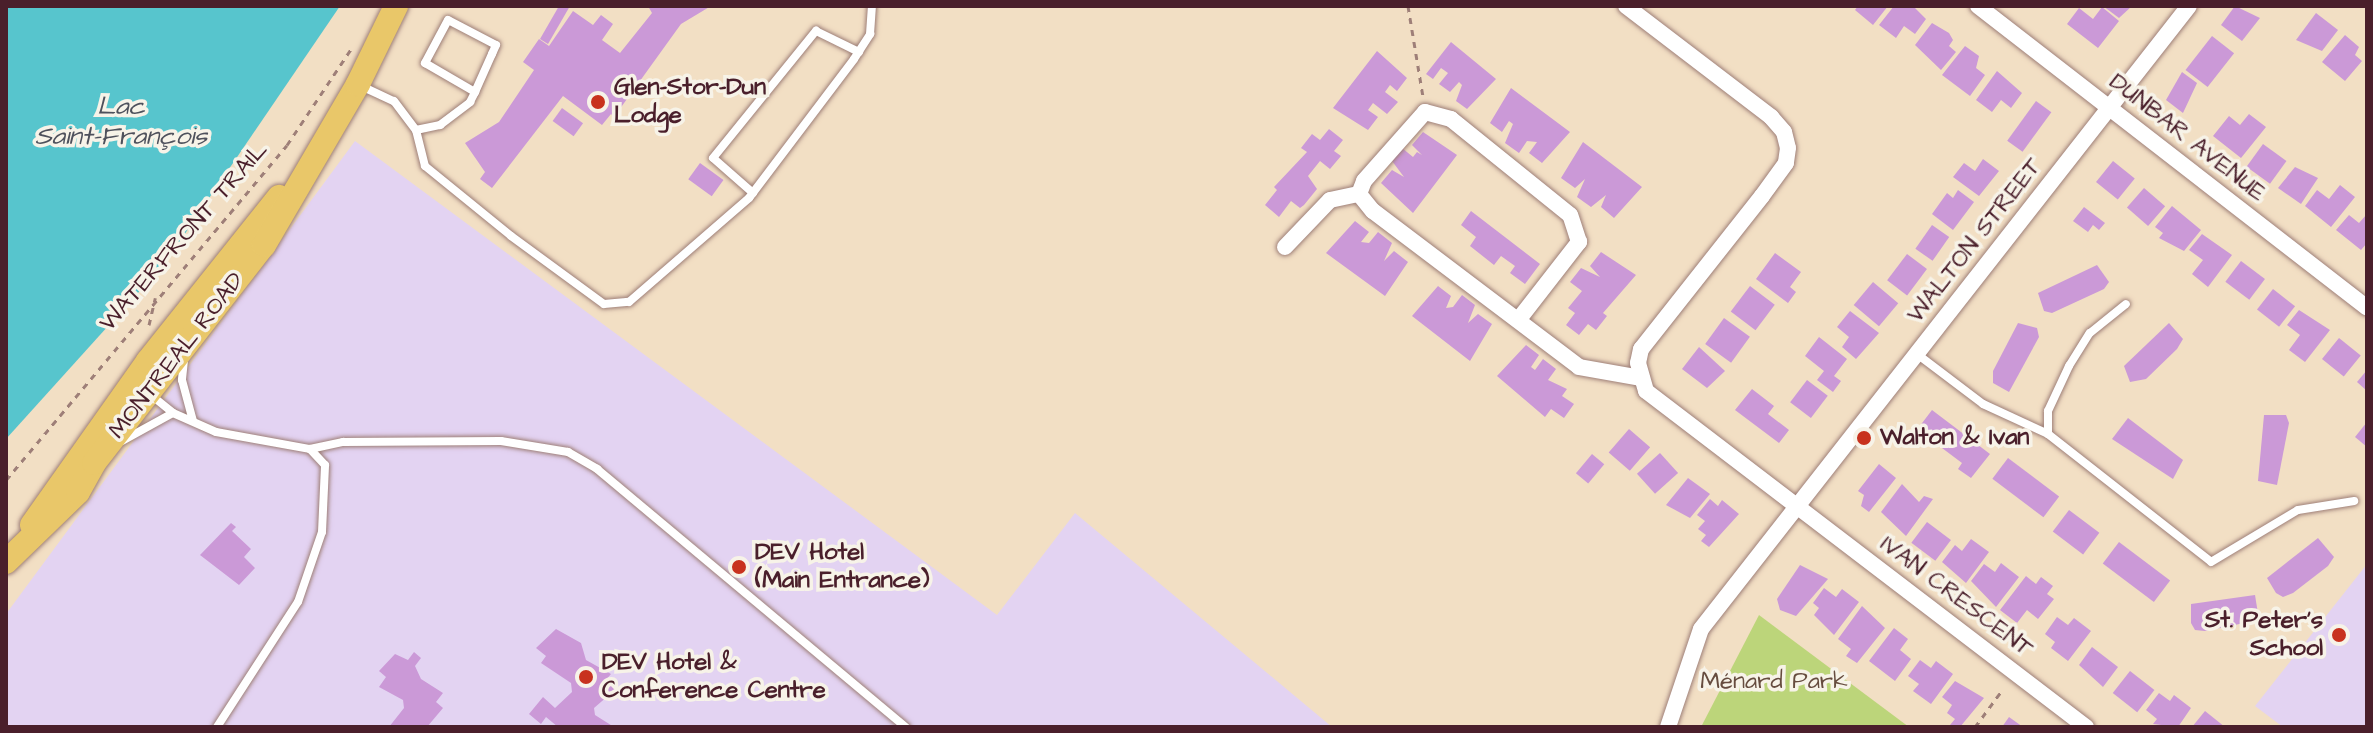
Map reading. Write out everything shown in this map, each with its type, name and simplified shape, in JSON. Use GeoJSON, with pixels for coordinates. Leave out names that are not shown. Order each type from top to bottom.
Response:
{"type":"FeatureCollection","features":[{"type":"Feature","properties":{"kind":"main road","name":"MONTREAL ROAD"},"geometry":{"type":"LineString","coordinates":[[13,554],[49,494],[141,386],[186,342],[264,245],[358,84],[396,6]]}},
{"type":"Feature","properties":{"kind":"main road","name":"MONTREAL ROAD"},"geometry":{"type":"LineString","coordinates":[[13,554],[78,492],[141,386],[228,257],[317,152]]}},
{"type":"Feature","properties":{"kind":"street"},"geometry":{"type":"LineString","coordinates":[[1359,194],[1373,211],[1579,367],[1641,378],[1641,349],[1762,196],[1786,163],[1788,148],[1784,132],[1771,117],[1626,6]]}},
{"type":"Feature","properties":{"kind":"street","name":"DUNBAR AVENUE"},"geometry":{"type":"LineString","coordinates":[[1978,6],[2367,308]]}},
{"type":"Feature","properties":{"kind":"street","name":"WALTON STREET"},"geometry":{"type":"LineString","coordinates":[[1668,727],[1701,629],[2189,6]]}},
{"type":"Feature","properties":{"kind":"street"},"geometry":{"type":"LineString","coordinates":[[1359,194],[1364,181],[1425,112],[1451,119],[1570,215],[1579,242],[1519,319]]}},
{"type":"Feature","properties":{"kind":"street"},"geometry":{"type":"LineString","coordinates":[[1285,247],[1330,200],[1359,194]]}},
{"type":"Feature","properties":{"kind":"street","name":"IVAN CRESCENT"},"geometry":{"type":"LineString","coordinates":[[1641,378],[1656,400],[2086,727]]}},
{"type":"Feature","properties":{"kind":"lane"},"geometry":{"type":"LineString","coordinates":[[358,84],[394,101],[416,130],[425,166],[604,304],[629,302],[753,193],[859,52],[870,34],[872,6]]}},
{"type":"Feature","properties":{"kind":"lane"},"geometry":{"type":"LineString","coordinates":[[416,130],[440,125],[470,102],[475,92],[496,45],[448,20],[425,63],[475,92]]}},
{"type":"Feature","properties":{"kind":"lane"},"geometry":{"type":"LineString","coordinates":[[753,193],[713,158],[816,31],[859,52]]}},
{"type":"Feature","properties":{"kind":"lane"},"geometry":{"type":"LineString","coordinates":[[2048,434],[2048,411],[2069,366],[2090,333],[2126,304]]}},
{"type":"Feature","properties":{"kind":"lane"},"geometry":{"type":"LineString","coordinates":[[186,342],[182,380],[193,421]]}},
{"type":"Feature","properties":{"kind":"lane"},"geometry":{"type":"LineString","coordinates":[[1916,353],[1983,404],[2048,434],[2211,562],[2298,510],[2354,501]]}},
{"type":"Feature","properties":{"kind":"lane"},"geometry":{"type":"LineString","coordinates":[[141,386],[173,413],[216,432],[310,449],[343,442],[501,441],[568,452],[597,469],[906,727]]}},
{"type":"Feature","properties":{"kind":"lane"},"geometry":{"type":"LineString","coordinates":[[78,492],[123,439],[173,413]]}},
{"type":"Feature","properties":{"kind":"lane"},"geometry":{"type":"LineString","coordinates":[[217,727],[298,602],[322,532],[325,465],[310,449]]}},
{"type":"Feature","properties":{"kind":"path"},"geometry":{"type":"LineString","coordinates":[[1408,6],[1425,112]]}},
{"type":"Feature","properties":{"kind":"path","name":"WATERFRONT TRAIL"},"geometry":{"type":"LineString","coordinates":[[6,480],[287,145],[352,48]]}},
{"type":"Feature","properties":{"kind":"path"},"geometry":{"type":"LineString","coordinates":[[1975,727],[2003,689]]}},
{"type":"Feature","properties":{"kind":"shaded area"},"geometry":{"type":"Polygon","coordinates":[[[355,141],[997,615],[1075,513],[1332,727],[6,727],[6,614],[355,141]]]}},
{"type":"Feature","properties":{"kind":"shaded area","name":"St. Peter's School"},"geometry":{"type":"Polygon","coordinates":[[[2367,564],[2367,727],[2283,727],[2255,706],[2367,564]]]}},
{"type":"Feature","properties":{"kind":"green space","name":"Ménard Park"},"geometry":{"type":"Polygon","coordinates":[[[1759,615],[1909,727],[1701,727],[1759,615]]]}},
{"type":"Feature","properties":{"kind":"water","name":"Lac Saint-François"},"geometry":{"type":"Polygon","coordinates":[[[6,6],[340,6],[165,263],[6,439],[6,6]]]}},
{"type":"Feature","properties":{"kind":"building"},"geometry":{"type":"Polygon","coordinates":[[[559,6],[570,6],[548,44],[540,39],[559,6]]]}},
{"type":"Feature","properties":{"kind":"building","name":"Glen-Stor-Dun Lodge"},"geometry":{"type":"Polygon","coordinates":[[[648,6],[711,6],[681,24],[614,117],[611,114],[602,125],[563,96],[492,188],[480,179],[485,172],[465,143],[499,122],[534,70],[523,62],[539,39],[549,46],[573,11],[593,25],[601,15],[613,24],[602,40],[620,53],[652,13],[648,6]]]}},
{"type":"Feature","properties":{"kind":"building"},"geometry":{"type":"Polygon","coordinates":[[[1858,6],[1888,6],[1873,25],[1855,10],[1858,6]]]}},
{"type":"Feature","properties":{"kind":"building"},"geometry":{"type":"Polygon","coordinates":[[[1894,6],[1913,6],[1926,19],[1915,34],[1904,26],[1896,38],[1879,25],[1894,6]]]}},
{"type":"Feature","properties":{"kind":"building"},"geometry":{"type":"Polygon","coordinates":[[[2103,6],[2132,6],[2119,18],[2103,6]]]}},
{"type":"Feature","properties":{"kind":"building"},"geometry":{"type":"Polygon","coordinates":[[[2235,6],[2260,18],[2242,41],[2221,25],[2235,6]]]}},
{"type":"Feature","properties":{"kind":"building"},"geometry":{"type":"Polygon","coordinates":[[[2102,7],[2119,21],[2098,48],[2067,24],[2079,8],[2093,19],[2102,7]]]}},
{"type":"Feature","properties":{"kind":"building"},"geometry":{"type":"Polygon","coordinates":[[[2316,13],[2338,30],[2322,51],[2296,40],[2316,13]]]}},
{"type":"Feature","properties":{"kind":"building"},"geometry":{"type":"Polygon","coordinates":[[[1932,23],[1949,33],[1953,40],[1949,46],[1956,52],[1941,70],[1915,45],[1932,23]]]}},
{"type":"Feature","properties":{"kind":"building"},"geometry":{"type":"Polygon","coordinates":[[[2345,35],[2359,47],[2355,55],[2362,61],[2345,81],[2322,62],[2345,35]]]}},
{"type":"Feature","properties":{"kind":"building"},"geometry":{"type":"Polygon","coordinates":[[[2212,36],[2234,53],[2208,87],[2186,70],[2212,36]]]}},
{"type":"Feature","properties":{"kind":"building"},"geometry":{"type":"Polygon","coordinates":[[[1451,42],[1496,79],[1467,109],[1456,101],[1462,85],[1459,82],[1450,92],[1439,84],[1448,73],[1441,68],[1433,79],[1426,74],[1451,42]]]}},
{"type":"Feature","properties":{"kind":"building"},"geometry":{"type":"Polygon","coordinates":[[[1965,46],[1979,56],[1976,68],[1985,75],[1970,96],[1942,75],[1965,46]]]}},
{"type":"Feature","properties":{"kind":"building"},"geometry":{"type":"Polygon","coordinates":[[[1377,51],[1407,78],[1397,91],[1390,85],[1385,92],[1398,102],[1387,114],[1373,103],[1368,110],[1378,117],[1368,130],[1333,108],[1377,51]]]}},
{"type":"Feature","properties":{"kind":"building"},"geometry":{"type":"Polygon","coordinates":[[[1997,71],[2022,93],[2011,108],[2001,100],[1992,112],[1976,100],[1997,71]]]}},
{"type":"Feature","properties":{"kind":"building"},"geometry":{"type":"Polygon","coordinates":[[[2182,72],[2197,83],[2183,113],[2166,100],[2182,72]]]}},
{"type":"Feature","properties":{"kind":"building"},"geometry":{"type":"Polygon","coordinates":[[[1511,88],[1570,132],[1542,163],[1529,153],[1537,142],[1527,141],[1519,153],[1505,143],[1513,124],[1509,121],[1502,132],[1490,123],[1511,88]]]}},
{"type":"Feature","properties":{"kind":"building"},"geometry":{"type":"Polygon","coordinates":[[[2036,101],[2051,112],[2023,152],[2007,141],[2036,101]]]}},
{"type":"Feature","properties":{"kind":"building"},"geometry":{"type":"Polygon","coordinates":[[[562,108],[583,123],[574,136],[553,121],[562,108]]]}},
{"type":"Feature","properties":{"kind":"building"},"geometry":{"type":"Polygon","coordinates":[[[2249,114],[2266,127],[2241,158],[2213,136],[2229,116],[2240,125],[2249,114]]]}},
{"type":"Feature","properties":{"kind":"building"},"geometry":{"type":"Polygon","coordinates":[[[1329,129],[1343,140],[1334,151],[1341,156],[1330,169],[1320,161],[1308,176],[1317,189],[1300,208],[1291,201],[1279,217],[1265,205],[1277,190],[1274,187],[1307,152],[1301,148],[1312,134],[1320,140],[1329,129]]]}},
{"type":"Feature","properties":{"kind":"building"},"geometry":{"type":"Polygon","coordinates":[[[1423,132],[1457,155],[1413,213],[1381,183],[1392,170],[1404,177],[1392,161],[1402,148],[1413,157],[1417,152],[1422,155],[1412,145],[1423,132]]]}},
{"type":"Feature","properties":{"kind":"building"},"geometry":{"type":"Polygon","coordinates":[[[1583,142],[1642,187],[1614,218],[1601,207],[1606,195],[1591,207],[1577,197],[1585,179],[1575,188],[1561,178],[1583,142]]]}},
{"type":"Feature","properties":{"kind":"building"},"geometry":{"type":"Polygon","coordinates":[[[2263,144],[2286,161],[2270,184],[2247,167],[2263,144]]]}},
{"type":"Feature","properties":{"kind":"building"},"geometry":{"type":"Polygon","coordinates":[[[1983,159],[1999,171],[1979,196],[1953,177],[1964,163],[1975,171],[1983,159]]]}},
{"type":"Feature","properties":{"kind":"building"},"geometry":{"type":"Polygon","coordinates":[[[2113,161],[2135,179],[2118,200],[2096,182],[2113,161]]]}},
{"type":"Feature","properties":{"kind":"building"},"geometry":{"type":"Polygon","coordinates":[[[700,163],[723,180],[712,196],[688,179],[700,163]]]}},
{"type":"Feature","properties":{"kind":"building"},"geometry":{"type":"Polygon","coordinates":[[[2295,167],[2318,178],[2301,204],[2278,188],[2295,167]]]}},
{"type":"Feature","properties":{"kind":"building"},"geometry":{"type":"Polygon","coordinates":[[[2340,185],[2355,197],[2331,227],[2305,206],[2317,190],[2329,199],[2340,185]]]}},
{"type":"Feature","properties":{"kind":"building"},"geometry":{"type":"Polygon","coordinates":[[[2144,188],[2165,206],[2148,226],[2127,208],[2144,188]]]}},
{"type":"Feature","properties":{"kind":"building"},"geometry":{"type":"Polygon","coordinates":[[[1958,190],[1974,202],[1953,230],[1932,214],[1947,193],[1953,198],[1958,190]]]}},
{"type":"Feature","properties":{"kind":"building"},"geometry":{"type":"Polygon","coordinates":[[[2172,206],[2201,230],[2184,251],[2159,238],[2163,233],[2155,227],[2172,206]]]}},
{"type":"Feature","properties":{"kind":"building"},"geometry":{"type":"Polygon","coordinates":[[[2084,207],[2105,223],[2099,230],[2093,225],[2088,232],[2073,221],[2084,207]]]}},
{"type":"Feature","properties":{"kind":"building"},"geometry":{"type":"Polygon","coordinates":[[[1471,211],[1540,264],[1525,284],[1510,273],[1515,266],[1501,256],[1494,265],[1470,246],[1476,237],[1461,225],[1471,211]]]}},
{"type":"Feature","properties":{"kind":"building"},"geometry":{"type":"Polygon","coordinates":[[[2367,214],[2367,243],[2361,250],[2336,230],[2349,215],[2359,223],[2367,214]]]}},
{"type":"Feature","properties":{"kind":"building"},"geometry":{"type":"Polygon","coordinates":[[[1355,221],[1369,232],[1361,242],[1369,243],[1378,232],[1392,243],[1384,261],[1394,251],[1408,262],[1385,296],[1326,253],[1355,221]]]}},
{"type":"Feature","properties":{"kind":"building"},"geometry":{"type":"Polygon","coordinates":[[[1932,225],[1949,237],[1933,261],[1915,249],[1932,225]]]}},
{"type":"Feature","properties":{"kind":"building"},"geometry":{"type":"Polygon","coordinates":[[[2202,234],[2232,255],[2208,287],[2192,274],[2203,260],[2189,250],[2202,234]]]}},
{"type":"Feature","properties":{"kind":"building"},"geometry":{"type":"Polygon","coordinates":[[[1601,252],[1636,275],[1603,313],[1607,316],[1596,330],[1588,324],[1579,335],[1566,325],[1575,313],[1568,308],[1582,291],[1570,282],[1581,268],[1600,277],[1590,266],[1601,252]]]}},
{"type":"Feature","properties":{"kind":"building"},"geometry":{"type":"Polygon","coordinates":[[[1775,253],[1801,272],[1790,287],[1796,292],[1788,303],[1756,279],[1775,253]]]}},
{"type":"Feature","properties":{"kind":"building"},"geometry":{"type":"Polygon","coordinates":[[[1907,254],[1927,269],[1907,295],[1887,280],[1907,254]]]}},
{"type":"Feature","properties":{"kind":"building"},"geometry":{"type":"Polygon","coordinates":[[[2241,261],[2265,279],[2249,300],[2225,282],[2241,261]]]}},
{"type":"Feature","properties":{"kind":"building"},"geometry":{"type":"Polygon","coordinates":[[[2097,265],[2109,282],[2104,289],[2052,313],[2044,311],[2038,293],[2097,265]]]}},
{"type":"Feature","properties":{"kind":"building"},"geometry":{"type":"Polygon","coordinates":[[[1873,282],[1898,303],[1879,326],[1854,305],[1873,282]]]}},
{"type":"Feature","properties":{"kind":"building"},"geometry":{"type":"Polygon","coordinates":[[[1438,286],[1451,296],[1446,308],[1453,307],[1462,295],[1475,305],[1468,323],[1478,314],[1492,324],[1470,361],[1412,316],[1438,286]]]}},
{"type":"Feature","properties":{"kind":"building"},"geometry":{"type":"Polygon","coordinates":[[[1750,286],[1775,305],[1755,330],[1731,312],[1750,286]]]}},
{"type":"Feature","properties":{"kind":"building"},"geometry":{"type":"Polygon","coordinates":[[[2273,289],[2295,306],[2279,327],[2257,309],[2273,289]]]}},
{"type":"Feature","properties":{"kind":"building"},"geometry":{"type":"Polygon","coordinates":[[[2299,310],[2330,330],[2305,362],[2289,350],[2300,335],[2287,325],[2299,310]]]}},
{"type":"Feature","properties":{"kind":"building"},"geometry":{"type":"Polygon","coordinates":[[[1850,311],[1879,333],[1856,359],[1842,347],[1849,337],[1837,327],[1850,311]]]}},
{"type":"Feature","properties":{"kind":"building"},"geometry":{"type":"Polygon","coordinates":[[[1724,318],[1750,337],[1731,363],[1705,344],[1724,318]]]}},
{"type":"Feature","properties":{"kind":"building"},"geometry":{"type":"Polygon","coordinates":[[[2018,323],[2037,328],[2039,337],[2009,392],[1993,383],[1993,371],[2018,323]]]}},
{"type":"Feature","properties":{"kind":"building"},"geometry":{"type":"Polygon","coordinates":[[[2169,323],[2183,339],[2177,349],[2146,379],[2130,382],[2124,366],[2169,323]]]}},
{"type":"Feature","properties":{"kind":"building"},"geometry":{"type":"Polygon","coordinates":[[[1819,337],[1847,359],[1834,376],[1841,381],[1833,392],[1817,380],[1824,371],[1805,356],[1819,337]]]}},
{"type":"Feature","properties":{"kind":"building"},"geometry":{"type":"Polygon","coordinates":[[[2339,338],[2361,356],[2344,377],[2322,359],[2339,338]]]}},
{"type":"Feature","properties":{"kind":"building"},"geometry":{"type":"Polygon","coordinates":[[[1526,345],[1539,355],[1531,367],[1535,370],[1543,359],[1556,369],[1548,380],[1567,389],[1562,396],[1574,404],[1564,418],[1551,409],[1545,417],[1497,376],[1526,345]]]}},
{"type":"Feature","properties":{"kind":"building"},"geometry":{"type":"Polygon","coordinates":[[[1699,347],[1725,371],[1707,388],[1682,369],[1699,347]]]}},
{"type":"Feature","properties":{"kind":"building"},"geometry":{"type":"Polygon","coordinates":[[[2367,370],[2367,391],[2357,382],[2367,370]]]}},
{"type":"Feature","properties":{"kind":"building"},"geometry":{"type":"Polygon","coordinates":[[[1807,380],[1828,396],[1811,418],[1790,402],[1807,380]]]}},
{"type":"Feature","properties":{"kind":"building"},"geometry":{"type":"Polygon","coordinates":[[[1752,389],[1774,406],[1768,414],[1789,430],[1779,443],[1735,410],[1752,389]]]}},
{"type":"Feature","properties":{"kind":"building"},"geometry":{"type":"Polygon","coordinates":[[[1932,410],[1990,454],[1971,478],[1958,469],[1962,463],[1930,439],[1926,444],[1913,435],[1932,410]]]}},
{"type":"Feature","properties":{"kind":"building"},"geometry":{"type":"Polygon","coordinates":[[[2264,415],[2286,415],[2289,423],[2277,485],[2258,481],[2264,415]]]}},
{"type":"Feature","properties":{"kind":"building"},"geometry":{"type":"Polygon","coordinates":[[[2128,418],[2183,460],[2173,479],[2112,439],[2128,418]]]}},
{"type":"Feature","properties":{"kind":"building"},"geometry":{"type":"Polygon","coordinates":[[[2367,422],[2367,447],[2355,437],[2367,422]]]}},
{"type":"Feature","properties":{"kind":"building"},"geometry":{"type":"Polygon","coordinates":[[[1629,429],[1650,447],[1630,471],[1609,452],[1629,429]]]}},
{"type":"Feature","properties":{"kind":"building"},"geometry":{"type":"Polygon","coordinates":[[[1660,453],[1678,473],[1655,494],[1637,474],[1660,453]]]}},
{"type":"Feature","properties":{"kind":"building"},"geometry":{"type":"Polygon","coordinates":[[[1592,454],[1604,464],[1588,483],[1576,473],[1592,454]]]}},
{"type":"Feature","properties":{"kind":"building"},"geometry":{"type":"Polygon","coordinates":[[[2008,458],[2059,497],[2043,517],[1992,479],[2008,458]]]}},
{"type":"Feature","properties":{"kind":"building"},"geometry":{"type":"Polygon","coordinates":[[[1879,464],[1896,478],[1869,512],[1861,506],[1864,495],[1858,491],[1879,464]]]}},
{"type":"Feature","properties":{"kind":"building"},"geometry":{"type":"Polygon","coordinates":[[[1688,478],[1710,494],[1690,518],[1666,505],[1688,478]]]}},
{"type":"Feature","properties":{"kind":"building"},"geometry":{"type":"Polygon","coordinates":[[[1902,484],[1919,502],[1924,496],[1933,499],[1906,536],[1881,512],[1902,484]]]}},
{"type":"Feature","properties":{"kind":"building"},"geometry":{"type":"Polygon","coordinates":[[[1710,499],[1718,506],[1722,500],[1739,514],[1709,547],[1701,541],[1706,535],[1698,529],[1705,521],[1697,515],[1710,499]]]}},
{"type":"Feature","properties":{"kind":"building"},"geometry":{"type":"Polygon","coordinates":[[[2069,510],[2099,533],[2083,554],[2053,532],[2069,510]]]}},
{"type":"Feature","properties":{"kind":"building"},"geometry":{"type":"Polygon","coordinates":[[[1927,522],[1951,540],[1935,561],[1911,543],[1927,522]]]}},
{"type":"Feature","properties":{"kind":"building"},"geometry":{"type":"Polygon","coordinates":[[[231,523],[236,527],[232,531],[251,549],[244,557],[255,568],[239,585],[200,555],[231,523]]]}},
{"type":"Feature","properties":{"kind":"building"},"geometry":{"type":"Polygon","coordinates":[[[2318,538],[2334,557],[2328,566],[2293,593],[2283,597],[2276,593],[2267,578],[2318,538]]]}},
{"type":"Feature","properties":{"kind":"building"},"geometry":{"type":"Polygon","coordinates":[[[1971,539],[1989,552],[1966,583],[1942,562],[1955,545],[1962,551],[1971,539]]]}},
{"type":"Feature","properties":{"kind":"building"},"geometry":{"type":"Polygon","coordinates":[[[2119,542],[2170,581],[2154,602],[2103,564],[2119,542]]]}},
{"type":"Feature","properties":{"kind":"building"},"geometry":{"type":"Polygon","coordinates":[[[2001,563],[2019,577],[1996,607],[1971,581],[1984,564],[1995,572],[2001,563]]]}},
{"type":"Feature","properties":{"kind":"building"},"geometry":{"type":"Polygon","coordinates":[[[1800,565],[1828,579],[1796,616],[1780,610],[1777,599],[1800,565]]]}},
{"type":"Feature","properties":{"kind":"building"},"geometry":{"type":"Polygon","coordinates":[[[2026,576],[2036,584],[2041,577],[2053,586],[2047,594],[2054,599],[2038,619],[2027,610],[2017,623],[2000,610],[2026,576]]]}},
{"type":"Feature","properties":{"kind":"building"},"geometry":{"type":"Polygon","coordinates":[[[1824,588],[1836,597],[1842,589],[1859,602],[1834,635],[1814,615],[1819,608],[1813,603],[1824,588]]]}},
{"type":"Feature","properties":{"kind":"building"},"geometry":{"type":"Polygon","coordinates":[[[2255,595],[2259,620],[2205,631],[2195,630],[2191,623],[2191,604],[2255,595]]]}},
{"type":"Feature","properties":{"kind":"building"},"geometry":{"type":"Polygon","coordinates":[[[1862,606],[1885,628],[1857,663],[1846,656],[1851,649],[1838,639],[1862,606]]]}},
{"type":"Feature","properties":{"kind":"building"},"geometry":{"type":"Polygon","coordinates":[[[2057,617],[2068,625],[2074,618],[2091,631],[2068,661],[2051,648],[2055,642],[2045,634],[2057,617]]]}},
{"type":"Feature","properties":{"kind":"building"},"geometry":{"type":"Polygon","coordinates":[[[1894,628],[1908,639],[1900,650],[1911,659],[1895,681],[1869,661],[1894,628]]]}},
{"type":"Feature","properties":{"kind":"building","name":"DEV Hotel & Conference Centre"},"geometry":{"type":"Polygon","coordinates":[[[556,629],[581,643],[586,660],[611,674],[605,681],[616,689],[594,708],[595,715],[614,727],[558,727],[546,717],[541,724],[529,714],[543,697],[555,708],[572,692],[571,683],[541,663],[546,656],[536,648],[556,629]]]}},
{"type":"Feature","properties":{"kind":"building"},"geometry":{"type":"Polygon","coordinates":[[[2092,647],[2118,667],[2103,687],[2079,665],[2092,647]]]}},
{"type":"Feature","properties":{"kind":"building"},"geometry":{"type":"Polygon","coordinates":[[[414,652],[421,658],[415,666],[421,679],[443,693],[436,702],[443,708],[427,727],[389,727],[404,708],[403,700],[379,687],[386,677],[379,671],[395,654],[408,660],[414,652]]]}},
{"type":"Feature","properties":{"kind":"building"},"geometry":{"type":"Polygon","coordinates":[[[1920,660],[1931,668],[1936,661],[1953,674],[1931,704],[1913,691],[1919,684],[1908,676],[1920,660]]]}},
{"type":"Feature","properties":{"kind":"building"},"geometry":{"type":"Polygon","coordinates":[[[2130,671],[2154,690],[2137,712],[2113,693],[2130,671]]]}},
{"type":"Feature","properties":{"kind":"building"},"geometry":{"type":"Polygon","coordinates":[[[1955,681],[1984,698],[1960,727],[1950,725],[1955,719],[1947,713],[1952,705],[1942,697],[1955,681]]]}},
{"type":"Feature","properties":{"kind":"building"},"geometry":{"type":"Polygon","coordinates":[[[2159,693],[2170,701],[2174,695],[2191,708],[2178,727],[2153,724],[2157,719],[2146,710],[2159,693]]]}},
{"type":"Feature","properties":{"kind":"building"},"geometry":{"type":"Polygon","coordinates":[[[2205,711],[2225,727],[2192,727],[2205,711]]]}},
{"type":"Feature","properties":{"kind":"building"},"geometry":{"type":"Polygon","coordinates":[[[2009,717],[2023,727],[2002,727],[2009,717]]]}},
{"type":"Feature","properties":{"kind":"place","name":"Glen-Stor-Dun Lodge"},"geometry":{"type":"Point","coordinates":[598,102]}},
{"type":"Feature","properties":{"kind":"place","name":"Walton & Ivan"},"geometry":{"type":"Point","coordinates":[1864,438]}},
{"type":"Feature","properties":{"kind":"place","name":"DEV Hotel (Main Entrance)"},"geometry":{"type":"Point","coordinates":[739,567]}},
{"type":"Feature","properties":{"kind":"place","name":"St. Peter's School"},"geometry":{"type":"Point","coordinates":[2339,635]}},
{"type":"Feature","properties":{"kind":"place","name":"DEV Hotel & Conference Centre"},"geometry":{"type":"Point","coordinates":[586,677]}}]}
